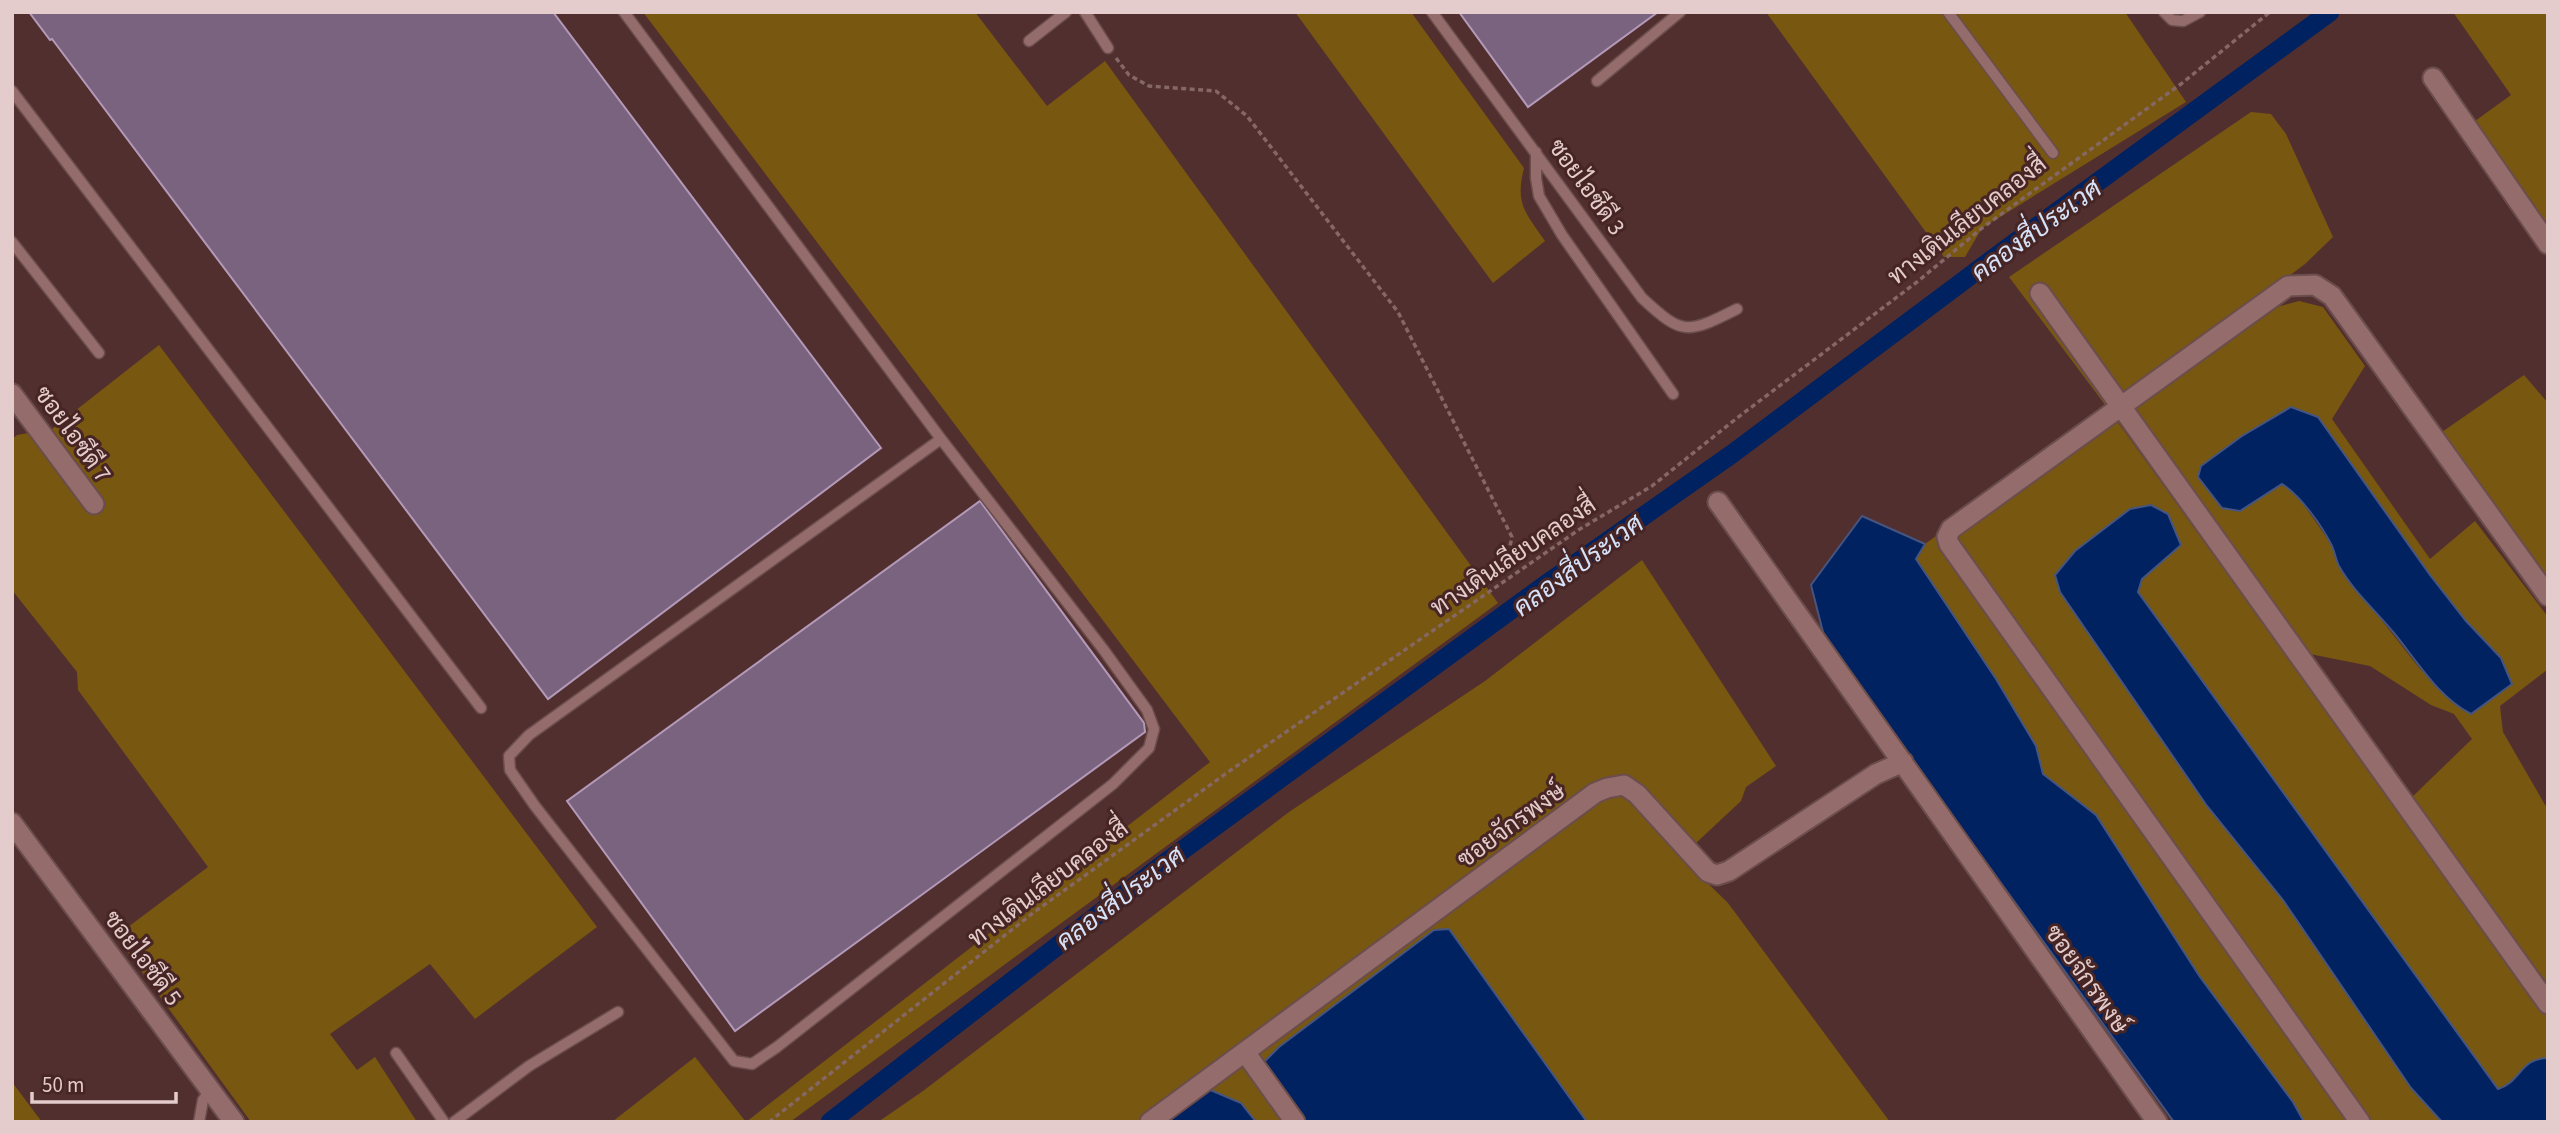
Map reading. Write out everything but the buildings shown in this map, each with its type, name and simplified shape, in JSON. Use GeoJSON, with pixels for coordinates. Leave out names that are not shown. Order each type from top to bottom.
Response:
{"type":"FeatureCollection","features":[{"type":"Feature","properties":{"kind":"street"},"geometry":{"type":"LineString","coordinates":[[2433,78],[2548,244]]}},
{"type":"Feature","properties":{"kind":"street"},"geometry":{"type":"LineString","coordinates":[[2360,1122],[1949,544],[1947,537],[1951,529],[2288,286],[2315,285],[2332,296],[2548,596]]}},
{"type":"Feature","properties":{"kind":"street"},"geometry":{"type":"LineString","coordinates":[[2040,293],[2548,1004]]}},
{"type":"Feature","properties":{"kind":"street","name":"ซอยไอซีดี 7"},"geometry":{"type":"LineString","coordinates":[[12,394],[94,504]]}},
{"type":"Feature","properties":{"kind":"street","name":"ซอยจักรพงษ์"},"geometry":{"type":"LineString","coordinates":[[1718,502],[2157,1122]]}},
{"type":"Feature","properties":{"kind":"street","name":"ซอยจักรพงษ์"},"geometry":{"type":"LineString","coordinates":[[1150,1122],[1595,793],[1625,785],[1637,794],[1708,872],[1717,875],[1729,871],[1876,774],[1903,762]]}},
{"type":"Feature","properties":{"kind":"street","name":"ซอยไอซีดี 5"},"geometry":{"type":"LineString","coordinates":[[12,823],[234,1122]]}},
{"type":"Feature","properties":{"kind":"street"},"geometry":{"type":"LineString","coordinates":[[1245,1052],[1295,1122]]}},
{"type":"Feature","properties":{"kind":"lane"},"geometry":{"type":"LineString","coordinates":[[624,12],[941,439],[1103,649],[1147,710],[1154,729],[1149,748],[1113,784],[777,1047],[752,1064],[734,1061],[535,806],[510,770],[509,756],[530,735],[941,439]]}},
{"type":"Feature","properties":{"kind":"lane"},"geometry":{"type":"LineString","coordinates":[[1029,41],[1066,12]]}},
{"type":"Feature","properties":{"kind":"lane","name":"ซอยไอซีดี 3"},"geometry":{"type":"LineString","coordinates":[[1432,12],[1642,298],[1670,323],[1682,327],[1699,328],[1737,309]]}},
{"type":"Feature","properties":{"kind":"lane"},"geometry":{"type":"LineString","coordinates":[[1597,80],[1681,12]]}},
{"type":"Feature","properties":{"kind":"lane"},"geometry":{"type":"LineString","coordinates":[[1948,12],[2053,153]]}},
{"type":"Feature","properties":{"kind":"lane"},"geometry":{"type":"LineString","coordinates":[[2164,12],[2172,20],[2183,21],[2200,12]]}},
{"type":"Feature","properties":{"kind":"lane"},"geometry":{"type":"LineString","coordinates":[[1087,13],[1108,48]]}},
{"type":"Feature","properties":{"kind":"lane"},"geometry":{"type":"LineString","coordinates":[[12,91],[481,708]]}},
{"type":"Feature","properties":{"kind":"lane"},"geometry":{"type":"LineString","coordinates":[[1536,152],[1539,196],[1562,235],[1673,394]]}},
{"type":"Feature","properties":{"kind":"lane"},"geometry":{"type":"LineString","coordinates":[[12,242],[99,353]]}},
{"type":"Feature","properties":{"kind":"lane"},"geometry":{"type":"LineString","coordinates":[[454,1122],[529,1066],[618,1012]]}},
{"type":"Feature","properties":{"kind":"lane"},"geometry":{"type":"LineString","coordinates":[[396,1053],[444,1122]]}},
{"type":"Feature","properties":{"kind":"lane"},"geometry":{"type":"LineString","coordinates":[[199,1122],[203,1100],[210,1090]]}},
{"type":"Feature","properties":{"kind":"path","name":"ทางเดินเลียบคลองสี่"},"geometry":{"type":"LineString","coordinates":[[769,1122],[1033,913],[1228,772],[1580,529],[1653,486],[1737,418],[1917,282],[1982,228],[2181,84],[2270,12]]}},
{"type":"Feature","properties":{"kind":"path"},"geometry":{"type":"LineString","coordinates":[[1108,48],[1129,75],[1149,86],[1216,91],[1247,116],[1398,312],[1512,537],[1505,568]]}},
{"type":"Feature","properties":{"kind":"shaded area"},"geometry":{"type":"Polygon","coordinates":[[[643,12],[975,12],[1047,106],[1105,61],[1498,603],[790,1122],[746,1122],[1210,762],[643,12]]]}},
{"type":"Feature","properties":{"kind":"shaded area"},"geometry":{"type":"Polygon","coordinates":[[[1295,12],[1411,12],[1524,168],[1521,199],[1545,241],[1493,283],[1295,12]]]}},
{"type":"Feature","properties":{"kind":"shaded area"},"geometry":{"type":"Polygon","coordinates":[[[1766,12],[2125,12],[2186,102],[1982,228],[1965,257],[1944,257],[1766,12]]]}},
{"type":"Feature","properties":{"kind":"shaded area"},"geometry":{"type":"Polygon","coordinates":[[[2453,12],[2548,12],[2548,225],[2475,121],[2511,95],[2453,12]]]}},
{"type":"Feature","properties":{"kind":"shaded area"},"geometry":{"type":"Polygon","coordinates":[[[2251,112],[2271,114],[2286,134],[2333,237],[2305,264],[2109,410],[2009,277],[2251,112]]]}},
{"type":"Feature","properties":{"kind":"shaded area"},"geometry":{"type":"Polygon","coordinates":[[[2299,301],[2323,307],[2365,366],[2332,419],[2430,559],[2475,521],[2548,617],[2548,669],[2500,706],[2503,732],[2548,810],[2548,984],[2409,800],[2472,739],[2454,714],[2431,705],[2370,666],[2310,654],[2219,532],[2133,408],[2262,311],[2299,301]],[[2291,407],[2242,436],[2201,466],[2198,477],[2240,511],[2282,484],[2294,491],[2332,545],[2339,566],[2420,669],[2471,714],[2512,684],[2501,658],[2466,621],[2430,575],[2318,417],[2291,407]]]}},
{"type":"Feature","properties":{"kind":"shaded area"},"geometry":{"type":"Polygon","coordinates":[[[159,345],[597,927],[475,1019],[430,964],[330,1034],[357,1070],[375,1057],[417,1122],[251,1122],[116,936],[208,867],[78,690],[77,672],[12,590],[12,439],[17,435],[52,429],[159,345]]]}},
{"type":"Feature","properties":{"kind":"shaded area"},"geometry":{"type":"Polygon","coordinates":[[[2524,375],[2548,403],[2548,577],[2442,432],[2524,375]]]}},
{"type":"Feature","properties":{"kind":"shaded area"},"geometry":{"type":"Polygon","coordinates":[[[2109,410],[2548,1018],[2548,1058],[2531,1062],[2498,1089],[2138,592],[2142,579],[2180,545],[2080,620],[2207,806],[2283,900],[2411,1088],[2442,1122],[2304,1122],[2293,1102],[2200,977],[2096,815],[2043,774],[2036,746],[1916,559],[1925,544],[2109,410]]]}},
{"type":"Feature","properties":{"kind":"shaded area"},"geometry":{"type":"Polygon","coordinates":[[[1642,560],[1776,766],[1746,787],[1741,801],[1681,857],[1728,903],[1890,1122],[1587,1122],[1449,929],[1434,930],[1279,1047],[1256,1069],[1294,1122],[1256,1122],[1241,1103],[1208,1089],[1167,1122],[878,1122],[923,1091],[1289,812],[1485,681],[1642,560]]]}},
{"type":"Feature","properties":{"kind":"shaded area"},"geometry":{"type":"Polygon","coordinates":[[[695,1057],[746,1122],[612,1122],[695,1057]]]}},
{"type":"Feature","properties":{"kind":"shaded area"},"geometry":{"type":"Polygon","coordinates":[[[12,1082],[42,1122],[12,1122],[12,1082]]]}},
{"type":"Feature","properties":{"kind":"water"},"geometry":{"type":"Polygon","coordinates":[[[2291,407],[2318,417],[2430,575],[2466,621],[2501,658],[2512,684],[2471,714],[2438,688],[2358,592],[2339,566],[2323,530],[2289,489],[2282,484],[2240,511],[2222,508],[2198,477],[2201,466],[2242,436],[2291,407]]]}},
{"type":"Feature","properties":{"kind":"water"},"geometry":{"type":"Polygon","coordinates":[[[2151,505],[2168,514],[2181,545],[2142,579],[2138,592],[2498,1089],[2506,1086],[2532,1062],[2548,1058],[2548,1122],[2442,1122],[2411,1088],[2283,900],[2207,806],[2060,592],[2055,575],[2075,551],[2130,509],[2151,505]]]}},
{"type":"Feature","properties":{"kind":"water"},"geometry":{"type":"Polygon","coordinates":[[[1862,516],[1925,544],[1916,559],[1996,679],[2036,746],[2043,774],[2096,815],[2200,977],[2293,1102],[2304,1122],[2174,1122],[1825,640],[1811,585],[1862,516]]]}},
{"type":"Feature","properties":{"kind":"water"},"geometry":{"type":"Polygon","coordinates":[[[1449,929],[1587,1122],[1294,1122],[1256,1070],[1279,1047],[1434,930],[1449,929]]]}},
{"type":"Feature","properties":{"kind":"water"},"geometry":{"type":"Polygon","coordinates":[[[1208,1089],[1241,1103],[1256,1122],[1167,1122],[1208,1089]]]}},
{"type":"Feature","properties":{"kind":"waterway","name":"คลองสี่ประเวศ"},"geometry":{"type":"LineString","coordinates":[[830,1122],[1158,868],[1545,585],[1732,454],[2330,12]]}}]}
